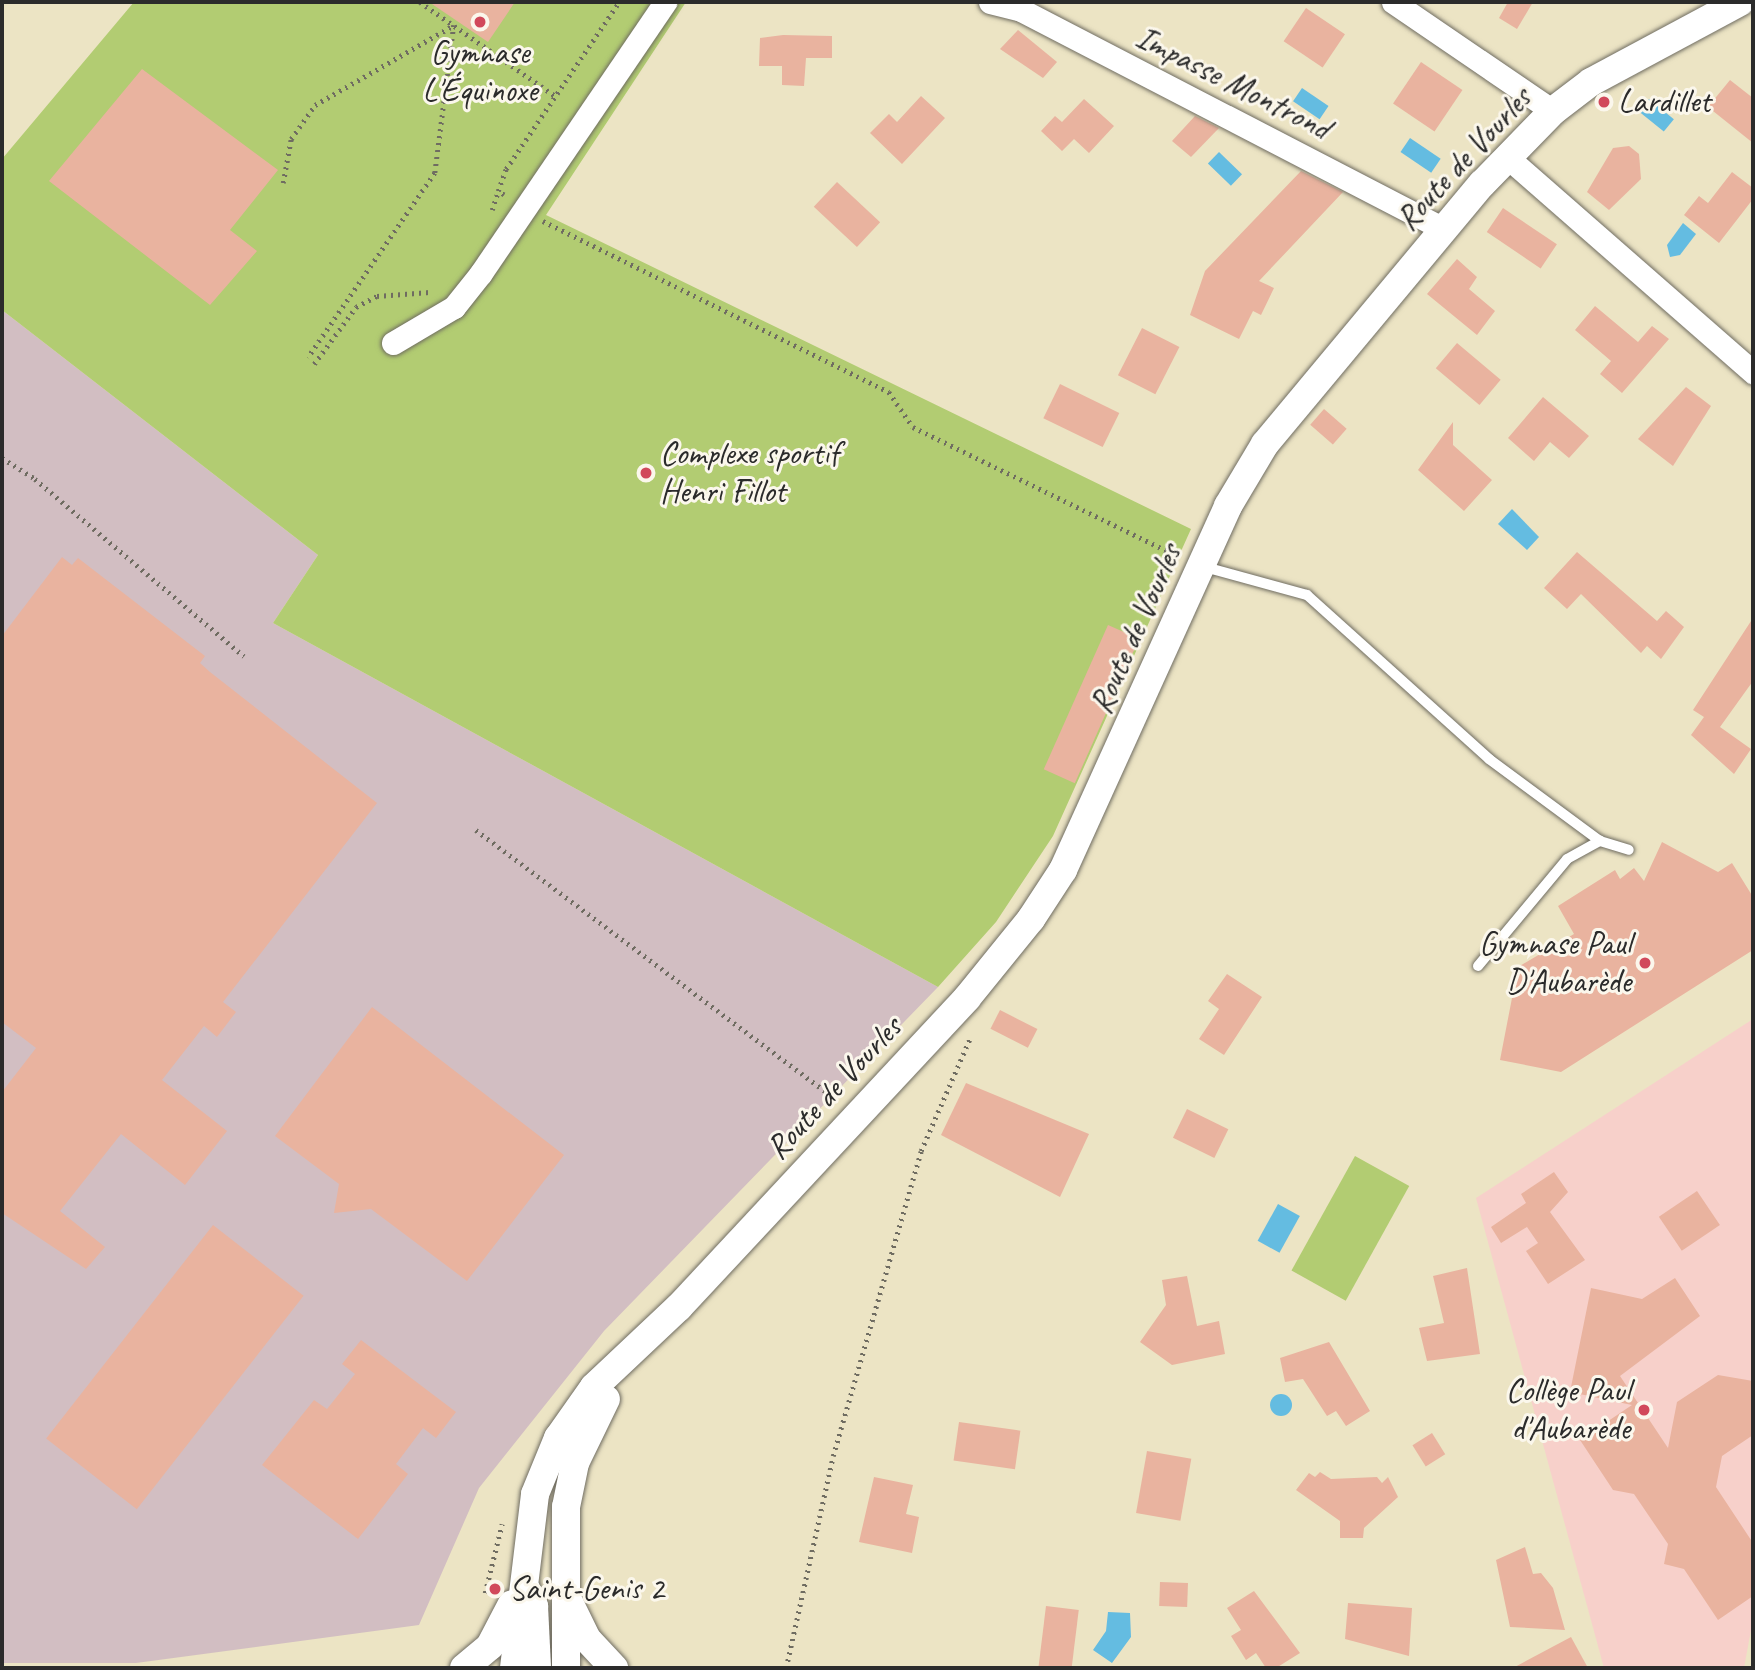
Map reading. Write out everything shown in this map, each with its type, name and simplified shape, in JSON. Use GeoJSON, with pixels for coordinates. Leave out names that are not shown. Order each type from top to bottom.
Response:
{"type":"FeatureCollection","features":[{"type":"Feature","properties":{"kind":"street"},"geometry":{"type":"LineString","coordinates":[[393,343],[454,307],[526,209],[665,2]]}},
{"type":"Feature","properties":{"kind":"street","name":"Impasse Montrond"},"geometry":{"type":"LineString","coordinates":[[990,2],[1024,6],[1444,229]]}},
{"type":"Feature","properties":{"kind":"street"},"geometry":{"type":"LineString","coordinates":[[1392,2],[1553,111]]}},
{"type":"Feature","properties":{"kind":"street","name":"Route de Vourles"},"geometry":{"type":"LineString","coordinates":[[514,1668],[521,1579],[544,1464],[594,1387],[646,1338],[967,998],[1063,870],[1201,565],[1265,444],[1444,229],[1507,157],[1553,111],[1591,82],[1740,2]]}},
{"type":"Feature","properties":{"kind":"street"},"geometry":{"type":"LineString","coordinates":[[1507,157],[1753,372]]}},
{"type":"Feature","properties":{"kind":"street","name":"Route de Vourles"},"geometry":{"type":"LineString","coordinates":[[566,1668],[566,1507],[575,1463],[587,1432],[646,1338]]}},
{"type":"Feature","properties":{"kind":"street"},"geometry":{"type":"LineString","coordinates":[[464,1668],[505,1625],[521,1579]]}},
{"type":"Feature","properties":{"kind":"street"},"geometry":{"type":"LineString","coordinates":[[521,1579],[534,1605],[537,1668]]}},
{"type":"Feature","properties":{"kind":"street"},"geometry":{"type":"LineString","coordinates":[[564,1589],[587,1639],[614,1668]]}},
{"type":"Feature","properties":{"kind":"lane"},"geometry":{"type":"LineString","coordinates":[[1201,565],[1307,595],[1489,759],[1600,841],[1629,850]]}},
{"type":"Feature","properties":{"kind":"lane"},"geometry":{"type":"LineString","coordinates":[[1478,966],[1567,859],[1600,841]]}},
{"type":"Feature","properties":{"kind":"path"},"geometry":{"type":"LineString","coordinates":[[420,2],[555,96]]}},
{"type":"Feature","properties":{"kind":"path"},"geometry":{"type":"LineString","coordinates":[[490,214],[506,169],[619,2]]}},
{"type":"Feature","properties":{"kind":"path"},"geometry":{"type":"LineString","coordinates":[[283,183],[291,139],[315,105],[454,25]]}},
{"type":"Feature","properties":{"kind":"path"},"geometry":{"type":"LineString","coordinates":[[308,358],[394,241],[435,173],[454,25]]}},
{"type":"Feature","properties":{"kind":"path"},"geometry":{"type":"LineString","coordinates":[[498,191],[526,209],[889,392],[913,427],[1201,565]]}},
{"type":"Feature","properties":{"kind":"path"},"geometry":{"type":"LineString","coordinates":[[314,364],[356,307],[377,296],[439,290]]}},
{"type":"Feature","properties":{"kind":"path"},"geometry":{"type":"LineString","coordinates":[[2,458],[35,479],[244,656]]}},
{"type":"Feature","properties":{"kind":"path"},"geometry":{"type":"LineString","coordinates":[[476,830],[856,1115]]}},
{"type":"Feature","properties":{"kind":"path"},"geometry":{"type":"LineString","coordinates":[[786,1668],[834,1456],[921,1151],[980,1014],[967,998]]}},
{"type":"Feature","properties":{"kind":"shaded area"},"geometry":{"type":"Polygon","coordinates":[[[2,310],[318,555],[273,623],[938,987],[604,1331],[479,1488],[419,1625],[136,1663],[2,1663],[2,310]]]}},
{"type":"Feature","properties":{"kind":"shaded area","name":"Collège Paul d'Aubarède"},"geometry":{"type":"Polygon","coordinates":[[[1753,1019],[1753,1619],[1744,1668],[1604,1668],[1476,1198],[1753,1019]]]}},
{"type":"Feature","properties":{"kind":"green space","name":"Complexe sportif Henri Fillot"},"geometry":{"type":"Polygon","coordinates":[[[134,2],[686,2],[546,215],[1191,529],[1053,836],[996,922],[938,987],[273,623],[318,555],[2,310],[2,159],[134,2]]]}},
{"type":"Feature","properties":{"kind":"green space"},"geometry":{"type":"Polygon","coordinates":[[[1355,1156],[1409,1186],[1346,1301],[1291,1271],[1355,1156]]]}},
{"type":"Feature","properties":{"kind":"water"},"geometry":{"type":"Polygon","coordinates":[[[1302,88],[1329,106],[1320,119],[1293,101],[1302,88]]]}},
{"type":"Feature","properties":{"kind":"water"},"geometry":{"type":"Polygon","coordinates":[[[1649,99],[1674,119],[1664,132],[1639,111],[1649,99]]]}},
{"type":"Feature","properties":{"kind":"water"},"geometry":{"type":"Polygon","coordinates":[[[1410,138],[1441,159],[1431,173],[1400,152],[1410,138]]]}},
{"type":"Feature","properties":{"kind":"water"},"geometry":{"type":"Polygon","coordinates":[[[1219,152],[1242,174],[1231,186],[1208,164],[1219,152]]]}},
{"type":"Feature","properties":{"kind":"water"},"geometry":{"type":"Polygon","coordinates":[[[1683,223],[1696,234],[1680,255],[1670,257],[1667,245],[1683,223]]]}},
{"type":"Feature","properties":{"kind":"water"},"geometry":{"type":"Polygon","coordinates":[[[1512,509],[1539,537],[1527,550],[1498,524],[1512,509]]]}},
{"type":"Feature","properties":{"kind":"water"},"geometry":{"type":"Polygon","coordinates":[[[1278,1204],[1300,1216],[1280,1253],[1258,1241],[1278,1204]]]}},
{"type":"Feature","properties":{"kind":"water"},"geometry":{"type":"Polygon","coordinates":[[[1281,1394],[1289,1397],[1292,1405],[1289,1413],[1281,1416],[1273,1413],[1270,1405],[1273,1397],[1281,1394]]]}},
{"type":"Feature","properties":{"kind":"water"},"geometry":{"type":"Polygon","coordinates":[[[1108,1612],[1130,1613],[1131,1637],[1112,1663],[1093,1650],[1106,1631],[1108,1612]]]}},
{"type":"Feature","properties":{"kind":"building","name":"Gymnase L'Équinoxe"},"geometry":{"type":"Polygon","coordinates":[[[429,2],[515,2],[488,42],[429,2]]]}},
{"type":"Feature","properties":{"kind":"building"},"geometry":{"type":"Polygon","coordinates":[[[1508,2],[1533,2],[1517,29],[1499,18],[1508,2]]]}},
{"type":"Feature","properties":{"kind":"building"},"geometry":{"type":"Polygon","coordinates":[[[1306,8],[1345,34],[1323,67],[1284,41],[1306,8]]]}},
{"type":"Feature","properties":{"kind":"building"},"geometry":{"type":"Polygon","coordinates":[[[1018,30],[1057,62],[1043,78],[1000,49],[1018,30]]]}},
{"type":"Feature","properties":{"kind":"building"},"geometry":{"type":"Polygon","coordinates":[[[783,35],[832,36],[832,58],[806,58],[804,86],[782,85],[782,66],[759,66],[760,38],[783,35]]]}},
{"type":"Feature","properties":{"kind":"building"},"geometry":{"type":"Polygon","coordinates":[[[1421,62],[1462,90],[1434,131],[1393,103],[1421,62]]]}},
{"type":"Feature","properties":{"kind":"building"},"geometry":{"type":"Polygon","coordinates":[[[142,69],[278,170],[230,230],[257,251],[210,305],[49,181],[142,69]]]}},
{"type":"Feature","properties":{"kind":"building"},"geometry":{"type":"Polygon","coordinates":[[[1730,80],[1753,98],[1753,143],[1708,107],[1730,80]]]}},
{"type":"Feature","properties":{"kind":"building"},"geometry":{"type":"Polygon","coordinates":[[[921,96],[945,118],[902,164],[870,133],[889,114],[897,122],[921,96]]]}},
{"type":"Feature","properties":{"kind":"building"},"geometry":{"type":"Polygon","coordinates":[[[1084,99],[1114,126],[1089,153],[1074,139],[1062,151],[1041,131],[1055,116],[1062,122],[1084,99]]]}},
{"type":"Feature","properties":{"kind":"building"},"geometry":{"type":"Polygon","coordinates":[[[1195,116],[1219,128],[1191,157],[1172,141],[1195,116]]]}},
{"type":"Feature","properties":{"kind":"building"},"geometry":{"type":"Polygon","coordinates":[[[1629,146],[1639,154],[1641,179],[1609,210],[1587,192],[1613,148],[1629,146]]]}},
{"type":"Feature","properties":{"kind":"building"},"geometry":{"type":"Polygon","coordinates":[[[1301,171],[1343,192],[1259,281],[1274,288],[1261,315],[1253,311],[1239,339],[1190,315],[1205,271],[1301,171]]]}},
{"type":"Feature","properties":{"kind":"building"},"geometry":{"type":"Polygon","coordinates":[[[1732,172],[1753,188],[1753,199],[1719,243],[1684,215],[1699,196],[1708,203],[1732,172]]]}},
{"type":"Feature","properties":{"kind":"building"},"geometry":{"type":"Polygon","coordinates":[[[837,182],[880,222],[857,247],[814,207],[837,182]]]}},
{"type":"Feature","properties":{"kind":"building"},"geometry":{"type":"Polygon","coordinates":[[[1503,208],[1557,244],[1541,268],[1487,232],[1503,208]]]}},
{"type":"Feature","properties":{"kind":"building"},"geometry":{"type":"Polygon","coordinates":[[[1457,259],[1477,277],[1469,289],[1495,311],[1477,335],[1427,294],[1457,259]]]}},
{"type":"Feature","properties":{"kind":"building"},"geometry":{"type":"Polygon","coordinates":[[[1595,306],[1638,342],[1652,326],[1669,339],[1622,393],[1600,374],[1611,361],[1575,330],[1595,306]]]}},
{"type":"Feature","properties":{"kind":"building"},"geometry":{"type":"Polygon","coordinates":[[[1142,328],[1179,347],[1155,394],[1118,375],[1142,328]]]}},
{"type":"Feature","properties":{"kind":"building"},"geometry":{"type":"Polygon","coordinates":[[[1457,343],[1501,380],[1479,405],[1436,368],[1457,343]]]}},
{"type":"Feature","properties":{"kind":"building"},"geometry":{"type":"Polygon","coordinates":[[[1060,384],[1119,413],[1103,447],[1043,418],[1060,384]]]}},
{"type":"Feature","properties":{"kind":"building"},"geometry":{"type":"Polygon","coordinates":[[[1686,387],[1711,406],[1673,466],[1638,439],[1686,387]]]}},
{"type":"Feature","properties":{"kind":"building"},"geometry":{"type":"Polygon","coordinates":[[[1543,397],[1589,436],[1569,458],[1550,442],[1534,461],[1508,438],[1543,397]]]}},
{"type":"Feature","properties":{"kind":"building"},"geometry":{"type":"Polygon","coordinates":[[[1324,409],[1347,429],[1333,445],[1310,425],[1324,409]]]}},
{"type":"Feature","properties":{"kind":"building"},"geometry":{"type":"Polygon","coordinates":[[[1453,422],[1453,445],[1492,480],[1464,511],[1418,470],[1453,422]]]}},
{"type":"Feature","properties":{"kind":"building"},"geometry":{"type":"Polygon","coordinates":[[[1577,552],[1657,621],[1666,611],[1684,627],[1661,659],[1647,646],[1641,653],[1581,594],[1567,609],[1544,588],[1577,552]]]}},
{"type":"Feature","properties":{"kind":"building"},"geometry":{"type":"Polygon","coordinates":[[[62,557],[72,565],[78,558],[205,656],[200,663],[210,672],[377,803],[223,1002],[236,1012],[217,1037],[204,1026],[162,1080],[227,1131],[185,1185],[121,1134],[60,1211],[105,1247],[86,1269],[2,1213],[2,1092],[36,1048],[2,1022],[2,636],[62,557]]]}},
{"type":"Feature","properties":{"kind":"building"},"geometry":{"type":"Polygon","coordinates":[[[1753,618],[1753,681],[1720,727],[1751,749],[1734,774],[1691,735],[1704,717],[1693,710],[1753,618]]]}},
{"type":"Feature","properties":{"kind":"building"},"geometry":{"type":"Polygon","coordinates":[[[1108,625],[1139,639],[1075,783],[1044,769],[1108,625]]]}},
{"type":"Feature","properties":{"kind":"building","name":"Gymnase Paul D'Aubarède"},"geometry":{"type":"Polygon","coordinates":[[[1662,842],[1718,872],[1732,863],[1753,897],[1753,950],[1561,1072],[1500,1060],[1518,967],[1574,934],[1558,906],[1615,870],[1620,879],[1634,868],[1644,881],[1662,842]]]}},
{"type":"Feature","properties":{"kind":"building"},"geometry":{"type":"Polygon","coordinates":[[[1227,974],[1262,997],[1224,1055],[1199,1039],[1219,1009],[1208,1001],[1227,974]]]}},
{"type":"Feature","properties":{"kind":"building"},"geometry":{"type":"Polygon","coordinates":[[[372,1007],[564,1155],[467,1281],[371,1209],[334,1213],[339,1184],[275,1136],[372,1007]]]}},
{"type":"Feature","properties":{"kind":"building"},"geometry":{"type":"Polygon","coordinates":[[[1000,1010],[1037,1029],[1028,1048],[990,1029],[1000,1010]]]}},
{"type":"Feature","properties":{"kind":"building"},"geometry":{"type":"Polygon","coordinates":[[[966,1083],[1089,1134],[1060,1197],[941,1135],[966,1083]]]}},
{"type":"Feature","properties":{"kind":"building"},"geometry":{"type":"Polygon","coordinates":[[[1187,1109],[1228,1129],[1214,1158],[1173,1138],[1187,1109]]]}},
{"type":"Feature","properties":{"kind":"building"},"geometry":{"type":"Polygon","coordinates":[[[1554,1172],[1568,1192],[1550,1212],[1585,1260],[1548,1284],[1526,1251],[1538,1243],[1527,1227],[1501,1243],[1491,1227],[1526,1203],[1521,1194],[1554,1172]]]}},
{"type":"Feature","properties":{"kind":"building"},"geometry":{"type":"Polygon","coordinates":[[[1697,1191],[1720,1225],[1682,1251],[1659,1217],[1697,1191]]]}},
{"type":"Feature","properties":{"kind":"building"},"geometry":{"type":"Polygon","coordinates":[[[213,1225],[304,1296],[137,1509],[46,1439],[213,1225]]]}},
{"type":"Feature","properties":{"kind":"building"},"geometry":{"type":"Polygon","coordinates":[[[1467,1268],[1480,1354],[1427,1361],[1419,1328],[1444,1323],[1433,1276],[1467,1268]]]}},
{"type":"Feature","properties":{"kind":"building"},"geometry":{"type":"Polygon","coordinates":[[[1187,1276],[1197,1326],[1219,1321],[1225,1354],[1172,1365],[1140,1342],[1166,1305],[1162,1280],[1187,1276]]]}},
{"type":"Feature","properties":{"kind":"building"},"geometry":{"type":"Polygon","coordinates":[[[1675,1278],[1700,1316],[1620,1376],[1668,1448],[1677,1402],[1718,1375],[1753,1381],[1753,1435],[1722,1456],[1716,1487],[1753,1543],[1753,1596],[1718,1620],[1684,1569],[1664,1564],[1668,1544],[1634,1494],[1613,1490],[1580,1440],[1632,1405],[1570,1392],[1591,1288],[1642,1299],[1675,1278]]]}},
{"type":"Feature","properties":{"kind":"building"},"geometry":{"type":"Polygon","coordinates":[[[361,1340],[456,1412],[436,1438],[423,1428],[396,1464],[408,1474],[358,1539],[262,1465],[314,1400],[327,1409],[355,1374],[342,1364],[361,1340]]]}},
{"type":"Feature","properties":{"kind":"building"},"geometry":{"type":"Polygon","coordinates":[[[1329,1342],[1370,1411],[1346,1426],[1336,1411],[1327,1416],[1303,1379],[1285,1382],[1280,1358],[1329,1342]]]}},
{"type":"Feature","properties":{"kind":"building"},"geometry":{"type":"Polygon","coordinates":[[[959,1422],[1020,1431],[1015,1469],[954,1461],[959,1422]]]}},
{"type":"Feature","properties":{"kind":"building"},"geometry":{"type":"Polygon","coordinates":[[[1432,1433],[1445,1454],[1426,1466],[1412,1445],[1432,1433]]]}},
{"type":"Feature","properties":{"kind":"building"},"geometry":{"type":"Polygon","coordinates":[[[1147,1451],[1191,1459],[1180,1521],[1136,1513],[1147,1451]]]}},
{"type":"Feature","properties":{"kind":"building"},"geometry":{"type":"Polygon","coordinates":[[[1320,1472],[1331,1479],[1377,1477],[1382,1483],[1388,1477],[1398,1497],[1364,1528],[1363,1538],[1340,1538],[1340,1521],[1296,1490],[1309,1473],[1315,1477],[1320,1472]]]}},
{"type":"Feature","properties":{"kind":"building"},"geometry":{"type":"Polygon","coordinates":[[[874,1477],[913,1485],[906,1514],[919,1517],[912,1553],[859,1542],[874,1477]]]}},
{"type":"Feature","properties":{"kind":"building"},"geometry":{"type":"Polygon","coordinates":[[[1525,1547],[1533,1574],[1541,1573],[1553,1588],[1565,1630],[1510,1627],[1496,1560],[1525,1547]]]}},
{"type":"Feature","properties":{"kind":"building"},"geometry":{"type":"Polygon","coordinates":[[[1160,1582],[1188,1583],[1187,1607],[1159,1606],[1160,1582]]]}},
{"type":"Feature","properties":{"kind":"building"},"geometry":{"type":"Polygon","coordinates":[[[1254,1591],[1300,1653],[1276,1668],[1266,1668],[1256,1653],[1246,1660],[1231,1636],[1241,1630],[1227,1608],[1254,1591]]]}},
{"type":"Feature","properties":{"kind":"building"},"geometry":{"type":"Polygon","coordinates":[[[1348,1603],[1412,1608],[1409,1656],[1345,1639],[1348,1603]]]}},
{"type":"Feature","properties":{"kind":"building"},"geometry":{"type":"Polygon","coordinates":[[[1046,1606],[1079,1610],[1072,1668],[1038,1668],[1046,1606]]]}},
{"type":"Feature","properties":{"kind":"building"},"geometry":{"type":"Polygon","coordinates":[[[1571,1637],[1588,1668],[1513,1668],[1571,1637]]]}},
{"type":"Feature","properties":{"kind":"place","name":"Gymnase L'Équinoxe"},"geometry":{"type":"Point","coordinates":[480,22]}},
{"type":"Feature","properties":{"kind":"place","name":"Lardillet"},"geometry":{"type":"Point","coordinates":[1604,102]}},
{"type":"Feature","properties":{"kind":"place","name":"Complexe sportif Henri Fillot"},"geometry":{"type":"Point","coordinates":[646,473]}},
{"type":"Feature","properties":{"kind":"place","name":"Gymnase Paul D'Aubarède"},"geometry":{"type":"Point","coordinates":[1645,963]}},
{"type":"Feature","properties":{"kind":"place","name":"Collège Paul d'Aubarède"},"geometry":{"type":"Point","coordinates":[1644,1410]}},
{"type":"Feature","properties":{"kind":"place","name":"Saint-Genis 2"},"geometry":{"type":"Point","coordinates":[495,1589]}}]}
